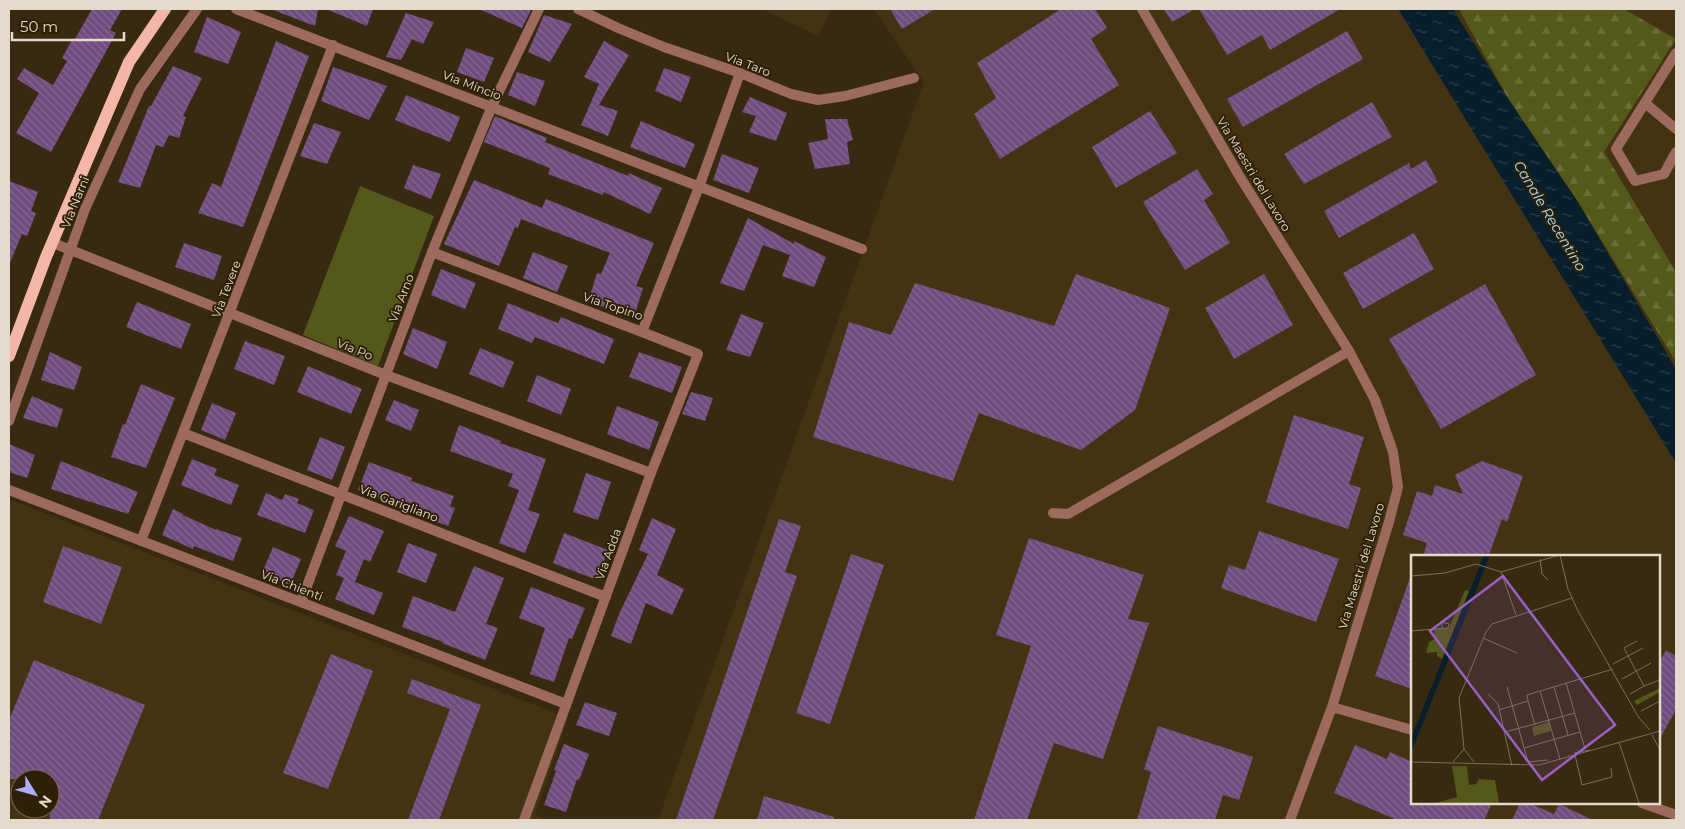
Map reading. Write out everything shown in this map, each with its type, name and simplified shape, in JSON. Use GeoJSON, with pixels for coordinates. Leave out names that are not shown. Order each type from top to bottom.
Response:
{"type":"FeatureCollection","features":[{"type":"Feature","properties":{"kind":"main road","name":"Via Narni"},"geometry":{"type":"LineString","coordinates":[[9,356],[53,242],[129,62],[165,9]]}},
{"type":"Feature","properties":{"kind":"street","name":"Via Narni"},"geometry":{"type":"LineString","coordinates":[[9,421],[85,209],[140,89],[197,9]]}},
{"type":"Feature","properties":{"kind":"street","name":"Via Mincio"},"geometry":{"type":"LineString","coordinates":[[236,9],[862,249]]}},
{"type":"Feature","properties":{"kind":"street","name":"Via Arno"},"geometry":{"type":"LineString","coordinates":[[301,602],[432,252],[492,106],[539,9]]}},
{"type":"Feature","properties":{"kind":"street","name":"Via Taro"},"geometry":{"type":"LineString","coordinates":[[578,9],[664,47],[740,73],[791,94],[818,100],[844,96],[914,78]]}},
{"type":"Feature","properties":{"kind":"street","name":"Via Maestri del Lavoro"},"geometry":{"type":"LineString","coordinates":[[1142,9],[1240,177],[1349,350],[1375,400],[1394,452],[1398,487],[1332,707],[1290,820]]}},
{"type":"Feature","properties":{"kind":"street","name":"Via Tevere"},"geometry":{"type":"LineString","coordinates":[[141,541],[333,46]]}},
{"type":"Feature","properties":{"kind":"street"},"geometry":{"type":"LineString","coordinates":[[1676,53],[1616,149],[1635,180],[1664,174],[1676,152]]}},
{"type":"Feature","properties":{"kind":"street"},"geometry":{"type":"LineString","coordinates":[[699,187],[740,73]]}},
{"type":"Feature","properties":{"kind":"street"},"geometry":{"type":"LineString","coordinates":[[1645,103],[1676,129]]}},
{"type":"Feature","properties":{"kind":"street","name":"Via Topino"},"geometry":{"type":"LineString","coordinates":[[432,252],[642,332],[699,187]]}},
{"type":"Feature","properties":{"kind":"street","name":"Via Po"},"geometry":{"type":"LineString","coordinates":[[53,242],[386,375],[651,474]]}},
{"type":"Feature","properties":{"kind":"street","name":"Via Adda"},"geometry":{"type":"LineString","coordinates":[[524,820],[651,474],[698,354],[642,332]]}},
{"type":"Feature","properties":{"kind":"street"},"geometry":{"type":"LineString","coordinates":[[1054,513],[1068,514],[1349,350]]}},
{"type":"Feature","properties":{"kind":"street","name":"Via Garigliano"},"geometry":{"type":"LineString","coordinates":[[183,433],[606,597]]}},
{"type":"Feature","properties":{"kind":"street","name":"Via Chienti"},"geometry":{"type":"LineString","coordinates":[[9,490],[566,704]]}},
{"type":"Feature","properties":{"kind":"street"},"geometry":{"type":"LineString","coordinates":[[1332,707],[1411,730]]}},
{"type":"Feature","properties":{"kind":"street"},"geometry":{"type":"LineString","coordinates":[[1645,804],[1676,815]]}},
{"type":"Feature","properties":{"kind":"shaded area"},"geometry":{"type":"Polygon","coordinates":[[[762,9],[832,9],[818,36],[762,9]]]}},
{"type":"Feature","properties":{"kind":"shaded area"},"geometry":{"type":"Polygon","coordinates":[[[874,9],[1676,9],[1676,820],[658,820],[924,82],[874,9]]]}},
{"type":"Feature","properties":{"kind":"shaded area"},"geometry":{"type":"Polygon","coordinates":[[[9,499],[568,718],[535,815],[548,820],[9,820],[9,499]]]}},
{"type":"Feature","properties":{"kind":"green space"},"geometry":{"type":"Polygon","coordinates":[[[1459,9],[1624,9],[1676,39],[1604,152],[1676,272],[1676,362],[1578,202],[1509,100],[1459,9]]]}},
{"type":"Feature","properties":{"kind":"green space"},"geometry":{"type":"Polygon","coordinates":[[[360,186],[434,216],[378,366],[303,335],[360,186]]]}},
{"type":"Feature","properties":{"kind":"water","name":"Canale Recentino"},"geometry":{"type":"Polygon","coordinates":[[[1398,9],[1453,9],[1509,100],[1578,202],[1676,369],[1676,463],[1398,9]]]}},
{"type":"Feature","properties":{"kind":"building"},"geometry":{"type":"Polygon","coordinates":[[[92,9],[122,9],[110,30],[116,33],[51,152],[16,133],[39,93],[17,79],[24,68],[53,85],[67,61],[62,58],[92,9]]]}},
{"type":"Feature","properties":{"kind":"building"},"geometry":{"type":"Polygon","coordinates":[[[318,9],[315,26],[273,10],[318,9]]]}},
{"type":"Feature","properties":{"kind":"building"},"geometry":{"type":"Polygon","coordinates":[[[326,9],[373,9],[367,26],[326,9]]]}},
{"type":"Feature","properties":{"kind":"building"},"geometry":{"type":"Polygon","coordinates":[[[479,9],[527,9],[531,10],[522,28],[479,9]]]}},
{"type":"Feature","properties":{"kind":"building"},"geometry":{"type":"Polygon","coordinates":[[[890,9],[935,9],[902,29],[890,9]]]}},
{"type":"Feature","properties":{"kind":"building"},"geometry":{"type":"Polygon","coordinates":[[[1061,9],[1095,9],[1107,28],[1091,39],[1119,85],[1000,159],[974,114],[996,98],[977,63],[1061,9]]]}},
{"type":"Feature","properties":{"kind":"building"},"geometry":{"type":"Polygon","coordinates":[[[1164,9],[1195,9],[1172,22],[1164,9]]]}},
{"type":"Feature","properties":{"kind":"building"},"geometry":{"type":"Polygon","coordinates":[[[1199,9],[1340,9],[1270,50],[1262,35],[1227,55],[1199,9]]]}},
{"type":"Feature","properties":{"kind":"building"},"geometry":{"type":"Polygon","coordinates":[[[406,13],[434,22],[423,44],[412,39],[401,60],[386,57],[406,13]]]}},
{"type":"Feature","properties":{"kind":"building"},"geometry":{"type":"Polygon","coordinates":[[[544,15],[572,24],[550,62],[528,52],[544,15]]]}},
{"type":"Feature","properties":{"kind":"building"},"geometry":{"type":"Polygon","coordinates":[[[207,17],[241,32],[228,64],[194,52],[207,17]]]}},
{"type":"Feature","properties":{"kind":"building"},"geometry":{"type":"Polygon","coordinates":[[[1347,31],[1363,59],[1243,127],[1227,99],[1347,31]]]}},
{"type":"Feature","properties":{"kind":"building"},"geometry":{"type":"Polygon","coordinates":[[[276,41],[309,56],[243,227],[198,213],[212,183],[221,187],[276,41]]]}},
{"type":"Feature","properties":{"kind":"building"},"geometry":{"type":"Polygon","coordinates":[[[604,41],[629,55],[599,105],[618,111],[608,136],[581,125],[599,84],[584,77],[604,41]]]}},
{"type":"Feature","properties":{"kind":"building"},"geometry":{"type":"Polygon","coordinates":[[[466,48],[494,58],[484,82],[457,72],[466,48]]]}},
{"type":"Feature","properties":{"kind":"building"},"geometry":{"type":"Polygon","coordinates":[[[173,66],[202,78],[183,116],[186,117],[179,138],[169,135],[163,147],[156,145],[140,188],[118,182],[149,106],[151,106],[173,66]]]}},
{"type":"Feature","properties":{"kind":"building"},"geometry":{"type":"Polygon","coordinates":[[[333,67],[387,86],[369,120],[321,101],[333,67]]]}},
{"type":"Feature","properties":{"kind":"building"},"geometry":{"type":"Polygon","coordinates":[[[664,68],[691,77],[681,102],[655,91],[664,68]]]}},
{"type":"Feature","properties":{"kind":"building"},"geometry":{"type":"Polygon","coordinates":[[[517,72],[545,81],[535,106],[508,95],[517,72]]]}},
{"type":"Feature","properties":{"kind":"building"},"geometry":{"type":"Polygon","coordinates":[[[406,95],[460,117],[450,142],[395,120],[406,95]]]}},
{"type":"Feature","properties":{"kind":"building"},"geometry":{"type":"Polygon","coordinates":[[[750,97],[787,113],[776,141],[749,132],[756,116],[742,112],[750,97]]]}},
{"type":"Feature","properties":{"kind":"building"},"geometry":{"type":"Polygon","coordinates":[[[1372,102],[1392,137],[1304,184],[1284,154],[1372,102]]]}},
{"type":"Feature","properties":{"kind":"building"},"geometry":{"type":"Polygon","coordinates":[[[1150,111],[1177,153],[1116,188],[1092,147],[1150,111]]]}},
{"type":"Feature","properties":{"kind":"building"},"geometry":{"type":"Polygon","coordinates":[[[495,116],[547,138],[545,142],[628,176],[629,173],[662,188],[650,214],[604,192],[603,195],[548,174],[550,168],[484,142],[495,116]]]}},
{"type":"Feature","properties":{"kind":"building"},"geometry":{"type":"Polygon","coordinates":[[[825,119],[847,119],[853,140],[847,142],[850,164],[815,169],[808,143],[828,139],[825,119]]]}},
{"type":"Feature","properties":{"kind":"building"},"geometry":{"type":"Polygon","coordinates":[[[641,121],[695,144],[685,168],[630,147],[641,121]]]}},
{"type":"Feature","properties":{"kind":"building"},"geometry":{"type":"Polygon","coordinates":[[[314,123],[341,132],[327,164],[300,156],[314,123]]]}},
{"type":"Feature","properties":{"kind":"building"},"geometry":{"type":"Polygon","coordinates":[[[722,154],[759,168],[749,193],[713,180],[722,154]]]}},
{"type":"Feature","properties":{"kind":"building"},"geometry":{"type":"Polygon","coordinates":[[[1426,160],[1438,182],[1339,238],[1324,211],[1409,163],[1411,169],[1426,160]]]}},
{"type":"Feature","properties":{"kind":"building"},"geometry":{"type":"Polygon","coordinates":[[[413,165],[441,174],[431,199],[404,188],[413,165]]]}},
{"type":"Feature","properties":{"kind":"building"},"geometry":{"type":"Polygon","coordinates":[[[1197,169],[1213,194],[1204,200],[1230,243],[1185,270],[1143,202],[1197,169]]]}},
{"type":"Feature","properties":{"kind":"building"},"geometry":{"type":"Polygon","coordinates":[[[474,180],[542,208],[546,199],[654,243],[636,286],[643,288],[634,317],[588,302],[597,273],[601,274],[610,253],[521,219],[518,228],[515,227],[499,266],[444,244],[474,180]]]}},
{"type":"Feature","properties":{"kind":"building"},"geometry":{"type":"Polygon","coordinates":[[[9,181],[38,192],[31,211],[36,213],[27,236],[22,234],[9,265],[9,181]]]}},
{"type":"Feature","properties":{"kind":"building"},"geometry":{"type":"Polygon","coordinates":[[[748,218],[794,244],[794,241],[826,257],[814,287],[782,276],[790,255],[763,245],[744,291],[720,283],[748,218]]]}},
{"type":"Feature","properties":{"kind":"building"},"geometry":{"type":"Polygon","coordinates":[[[1414,233],[1434,269],[1363,309],[1343,273],[1414,233]]]}},
{"type":"Feature","properties":{"kind":"building"},"geometry":{"type":"Polygon","coordinates":[[[184,243],[222,256],[214,280],[175,267],[184,243]]]}},
{"type":"Feature","properties":{"kind":"building"},"geometry":{"type":"Polygon","coordinates":[[[533,252],[568,266],[557,292],[523,278],[533,252]]]}},
{"type":"Feature","properties":{"kind":"building"},"geometry":{"type":"Polygon","coordinates":[[[441,269],[476,283],[465,309],[431,295],[441,269]]]}},
{"type":"Feature","properties":{"kind":"building"},"geometry":{"type":"Polygon","coordinates":[[[1076,274],[1170,308],[1135,410],[1081,450],[979,413],[953,481],[813,437],[849,322],[891,335],[915,283],[1054,326],[1076,274]]]}},
{"type":"Feature","properties":{"kind":"building"},"geometry":{"type":"Polygon","coordinates":[[[1264,274],[1293,325],[1234,359],[1205,308],[1264,274]]]}},
{"type":"Feature","properties":{"kind":"building"},"geometry":{"type":"Polygon","coordinates":[[[1485,284],[1536,375],[1441,429],[1389,339],[1485,284]]]}},
{"type":"Feature","properties":{"kind":"building"},"geometry":{"type":"Polygon","coordinates":[[[137,302],[191,324],[181,349],[126,327],[137,302]]]}},
{"type":"Feature","properties":{"kind":"building"},"geometry":{"type":"Polygon","coordinates":[[[508,303],[558,323],[561,317],[614,339],[604,364],[535,337],[532,343],[498,329],[508,303]]]}},
{"type":"Feature","properties":{"kind":"building"},"geometry":{"type":"Polygon","coordinates":[[[741,314],[764,323],[750,357],[726,350],[741,314]]]}},
{"type":"Feature","properties":{"kind":"building"},"geometry":{"type":"Polygon","coordinates":[[[413,328],[447,342],[437,369],[403,354],[413,328]]]}},
{"type":"Feature","properties":{"kind":"building"},"geometry":{"type":"Polygon","coordinates":[[[245,341],[285,356],[274,385],[234,369],[245,341]]]}},
{"type":"Feature","properties":{"kind":"building"},"geometry":{"type":"Polygon","coordinates":[[[480,348],[514,362],[503,388],[469,374],[480,348]]]}},
{"type":"Feature","properties":{"kind":"building"},"geometry":{"type":"Polygon","coordinates":[[[50,352],[82,367],[74,390],[41,380],[50,352]]]}},
{"type":"Feature","properties":{"kind":"building"},"geometry":{"type":"Polygon","coordinates":[[[639,352],[682,367],[672,393],[629,377],[639,352]]]}},
{"type":"Feature","properties":{"kind":"building"},"geometry":{"type":"Polygon","coordinates":[[[308,366],[362,389],[351,414],[297,392],[308,366]]]}},
{"type":"Feature","properties":{"kind":"building"},"geometry":{"type":"Polygon","coordinates":[[[537,375],[571,389],[561,415],[527,401],[537,375]]]}},
{"type":"Feature","properties":{"kind":"building"},"geometry":{"type":"Polygon","coordinates":[[[141,384],[175,398],[146,468],[111,457],[141,384]]]}},
{"type":"Feature","properties":{"kind":"building"},"geometry":{"type":"Polygon","coordinates":[[[691,392],[713,398],[705,421],[682,414],[691,392]]]}},
{"type":"Feature","properties":{"kind":"building"},"geometry":{"type":"Polygon","coordinates":[[[32,396],[63,409],[57,428],[23,418],[32,396]]]}},
{"type":"Feature","properties":{"kind":"building"},"geometry":{"type":"Polygon","coordinates":[[[394,400],[419,410],[411,431],[385,420],[394,400]]]}},
{"type":"Feature","properties":{"kind":"building"},"geometry":{"type":"Polygon","coordinates":[[[212,403],[236,413],[225,440],[201,430],[212,403]]]}},
{"type":"Feature","properties":{"kind":"building"},"geometry":{"type":"Polygon","coordinates":[[[617,406],[659,422],[649,450],[607,434],[617,406]]]}},
{"type":"Feature","properties":{"kind":"building"},"geometry":{"type":"Polygon","coordinates":[[[1294,415],[1364,437],[1349,484],[1361,488],[1348,529],[1266,502],[1294,415]]]}},
{"type":"Feature","properties":{"kind":"building"},"geometry":{"type":"Polygon","coordinates":[[[459,425],[501,441],[500,443],[546,459],[528,510],[540,514],[525,553],[499,543],[519,490],[508,486],[513,474],[450,451],[459,425]]]}},
{"type":"Feature","properties":{"kind":"building"},"geometry":{"type":"Polygon","coordinates":[[[320,437],[345,447],[332,480],[307,470],[320,437]]]}},
{"type":"Feature","properties":{"kind":"building"},"geometry":{"type":"Polygon","coordinates":[[[9,444],[35,455],[27,478],[9,472],[9,444]]]}},
{"type":"Feature","properties":{"kind":"building"},"geometry":{"type":"Polygon","coordinates":[[[192,459],[217,469],[214,475],[239,485],[231,505],[181,485],[192,459]]]}},
{"type":"Feature","properties":{"kind":"building"},"geometry":{"type":"Polygon","coordinates":[[[61,461],[138,492],[128,514],[51,489],[61,461]]]}},
{"type":"Feature","properties":{"kind":"building"},"geometry":{"type":"Polygon","coordinates":[[[1482,461],[1523,476],[1507,522],[1502,519],[1489,555],[1484,553],[1483,555],[1423,555],[1427,543],[1403,535],[1417,491],[1432,496],[1435,485],[1463,494],[1455,475],[1482,461]]]}},
{"type":"Feature","properties":{"kind":"building"},"geometry":{"type":"Polygon","coordinates":[[[369,462],[412,478],[411,481],[454,496],[450,506],[455,508],[448,526],[429,519],[431,514],[358,490],[369,462]]]}},
{"type":"Feature","properties":{"kind":"building"},"geometry":{"type":"Polygon","coordinates":[[[586,473],[611,482],[598,520],[573,512],[586,473]]]}},
{"type":"Feature","properties":{"kind":"building"},"geometry":{"type":"Polygon","coordinates":[[[266,493],[282,500],[285,494],[299,499],[297,503],[314,510],[305,533],[257,515],[266,493]]]}},
{"type":"Feature","properties":{"kind":"building"},"geometry":{"type":"Polygon","coordinates":[[[173,509],[216,530],[242,538],[233,561],[194,546],[193,549],[162,535],[173,509]]]}},
{"type":"Feature","properties":{"kind":"building"},"geometry":{"type":"Polygon","coordinates":[[[349,516],[384,531],[370,562],[364,559],[355,582],[383,593],[374,615],[335,599],[344,578],[336,575],[346,551],[335,546],[349,516]]]}},
{"type":"Feature","properties":{"kind":"building"},"geometry":{"type":"Polygon","coordinates":[[[652,518],[676,529],[657,575],[684,589],[672,615],[646,603],[631,644],[611,636],[619,614],[648,554],[639,550],[652,518]]]}},
{"type":"Feature","properties":{"kind":"building"},"geometry":{"type":"Polygon","coordinates":[[[779,519],[801,526],[785,572],[797,576],[713,820],[676,820],[779,519]]]}},
{"type":"Feature","properties":{"kind":"building"},"geometry":{"type":"Polygon","coordinates":[[[1259,531],[1339,559],[1316,622],[1221,588],[1229,565],[1245,570],[1259,531]]]}},
{"type":"Feature","properties":{"kind":"building"},"geometry":{"type":"Polygon","coordinates":[[[564,533],[608,550],[597,580],[553,563],[564,533]]]}},
{"type":"Feature","properties":{"kind":"building"},"geometry":{"type":"Polygon","coordinates":[[[1029,538],[1144,575],[1128,619],[1149,623],[1103,759],[1054,743],[1027,820],[974,820],[1031,646],[996,635],[1029,538]]]}},
{"type":"Feature","properties":{"kind":"building"},"geometry":{"type":"Polygon","coordinates":[[[408,543],[437,554],[426,583],[397,572],[408,543]]]}},
{"type":"Feature","properties":{"kind":"building"},"geometry":{"type":"Polygon","coordinates":[[[63,546],[122,567],[101,624],[43,602],[63,546]]]}},
{"type":"Feature","properties":{"kind":"building"},"geometry":{"type":"Polygon","coordinates":[[[273,547],[301,559],[290,585],[262,573],[273,547]]]}},
{"type":"Feature","properties":{"kind":"building"},"geometry":{"type":"Polygon","coordinates":[[[851,554],[884,565],[830,724],[796,713],[851,554]]]}},
{"type":"Feature","properties":{"kind":"building"},"geometry":{"type":"Polygon","coordinates":[[[474,566],[504,578],[486,624],[498,628],[485,660],[402,627],[413,596],[455,612],[474,566]]]}},
{"type":"Feature","properties":{"kind":"building"},"geometry":{"type":"Polygon","coordinates":[[[1411,575],[1411,689],[1375,676],[1411,575]]]}},
{"type":"Feature","properties":{"kind":"building"},"geometry":{"type":"Polygon","coordinates":[[[531,587],[585,608],[572,639],[569,638],[554,682],[530,674],[545,628],[519,618],[531,587]]]}},
{"type":"Feature","properties":{"kind":"building"},"geometry":{"type":"Polygon","coordinates":[[[1666,650],[1676,656],[1676,710],[1660,738],[1660,661],[1666,650]]]}},
{"type":"Feature","properties":{"kind":"building"},"geometry":{"type":"Polygon","coordinates":[[[331,654],[373,671],[328,789],[283,773],[331,654]]]}},
{"type":"Feature","properties":{"kind":"building"},"geometry":{"type":"Polygon","coordinates":[[[34,660],[145,705],[98,820],[50,820],[60,819],[60,769],[10,769],[9,779],[9,720],[34,660]]]}},
{"type":"Feature","properties":{"kind":"building"},"geometry":{"type":"Polygon","coordinates":[[[412,679],[481,705],[439,820],[408,820],[450,709],[407,693],[412,679]]]}},
{"type":"Feature","properties":{"kind":"building"},"geometry":{"type":"Polygon","coordinates":[[[585,702],[617,713],[609,736],[576,725],[585,702]]]}},
{"type":"Feature","properties":{"kind":"building"},"geometry":{"type":"Polygon","coordinates":[[[1158,726],[1253,757],[1239,800],[1223,795],[1215,820],[1137,820],[1151,772],[1144,769],[1158,726]]]}},
{"type":"Feature","properties":{"kind":"building"},"geometry":{"type":"Polygon","coordinates":[[[564,744],[589,754],[579,780],[577,779],[566,812],[544,805],[564,744]]]}},
{"type":"Feature","properties":{"kind":"building"},"geometry":{"type":"Polygon","coordinates":[[[1355,745],[1387,759],[1390,752],[1411,762],[1411,804],[1492,804],[1484,820],[1397,820],[1334,793],[1355,745]]]}},
{"type":"Feature","properties":{"kind":"building"},"geometry":{"type":"Polygon","coordinates":[[[764,796],[834,817],[834,820],[757,820],[764,796]]]}},
{"type":"Feature","properties":{"kind":"building"},"geometry":{"type":"Polygon","coordinates":[[[1520,804],[1531,804],[1554,814],[1559,804],[1593,820],[1512,820],[1520,804]]]}}]}
